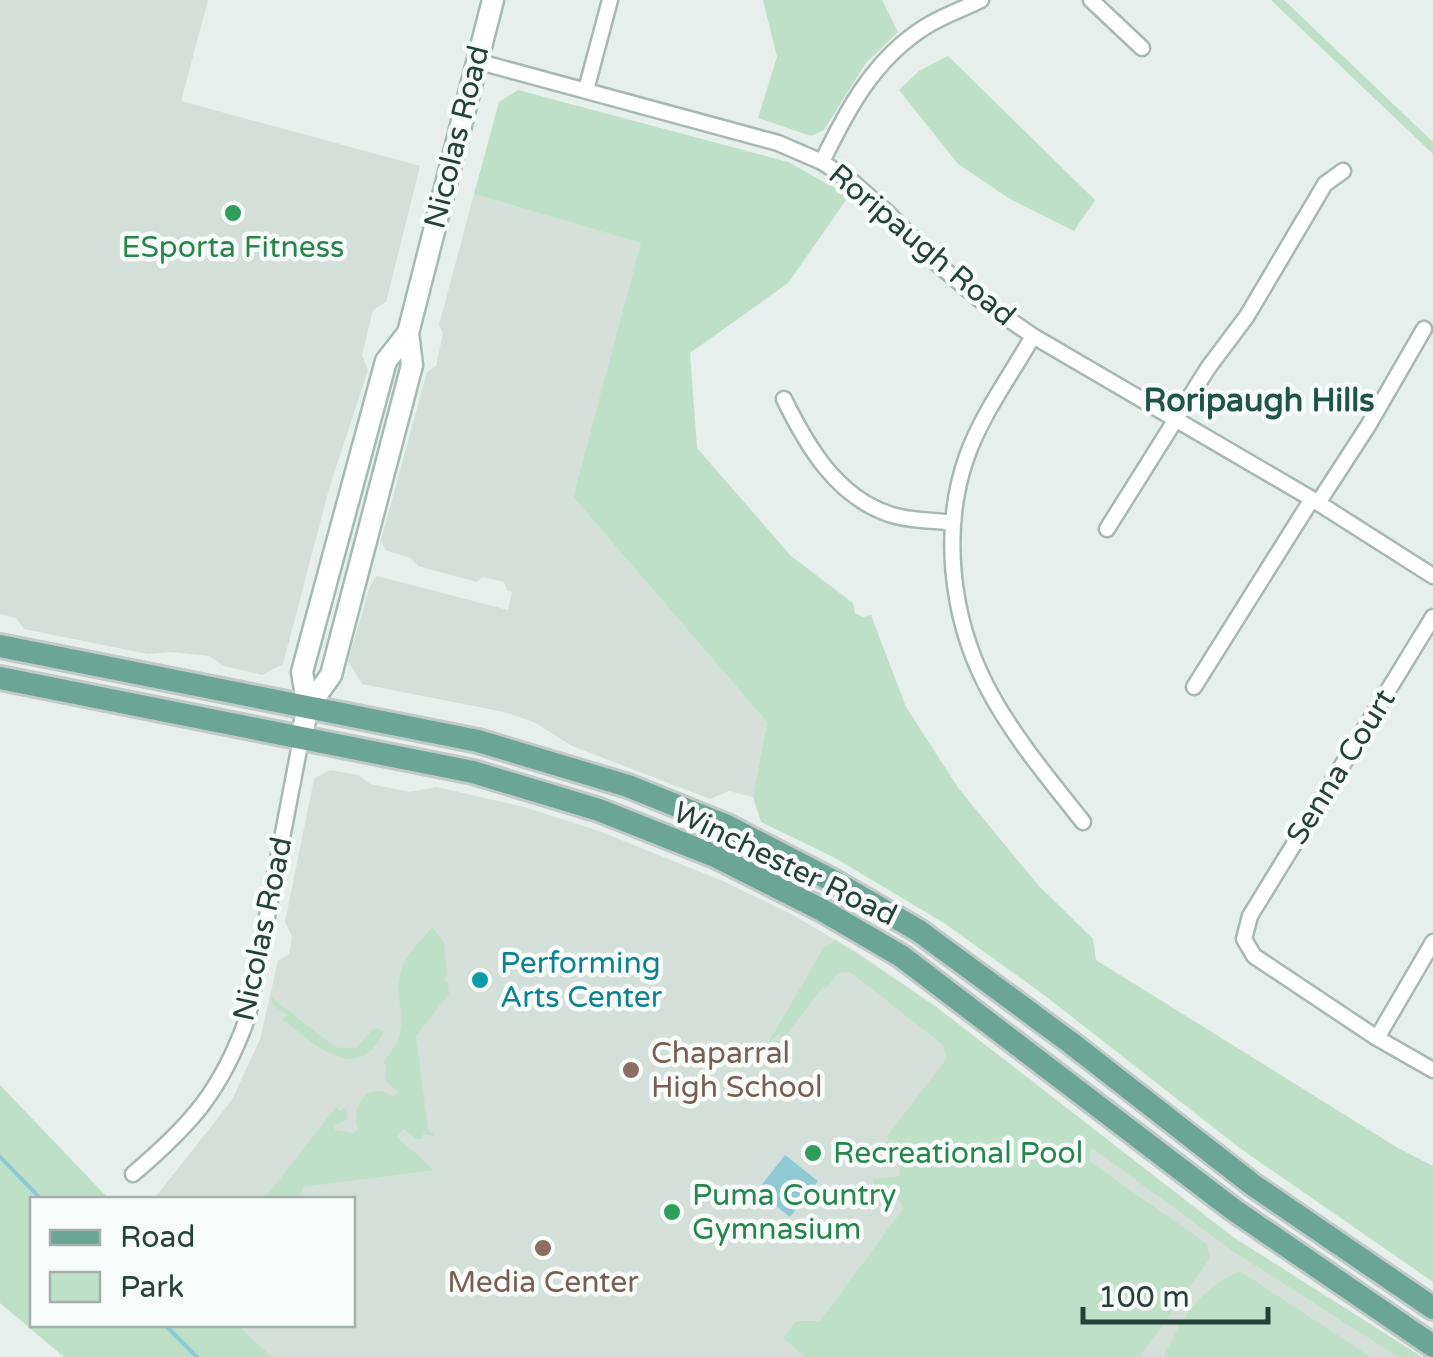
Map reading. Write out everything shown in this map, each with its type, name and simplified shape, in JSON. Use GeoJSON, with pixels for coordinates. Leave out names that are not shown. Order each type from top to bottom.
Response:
{"type":"FeatureCollection","features":[{"type":"Feature","properties":{"kind":"main road","name":"Nicolas Road"},"geometry":{"type":"LineString","coordinates":[[301,739],[308,707],[330,675],[336,656],[412,365],[408,333],[493,0]]}},
{"type":"Feature","properties":{"kind":"main road","name":"Winchester Road"},"geometry":{"type":"LineString","coordinates":[[0,646],[478,742],[609,780],[727,826],[919,931],[1253,1184],[1433,1308]]}},
{"type":"Feature","properties":{"kind":"main road","name":"Winchester Road"},"geometry":{"type":"LineString","coordinates":[[0,678],[473,772],[599,810],[715,856],[902,956],[1234,1210],[1433,1346]]}},
{"type":"Feature","properties":{"kind":"street"},"geometry":{"type":"LineString","coordinates":[[586,90],[610,0]]}},
{"type":"Feature","properties":{"kind":"street"},"geometry":{"type":"LineString","coordinates":[[822,162],[864,84],[889,56],[926,26],[982,0]]}},
{"type":"Feature","properties":{"kind":"street"},"geometry":{"type":"LineString","coordinates":[[1092,0],[1142,48]]}},
{"type":"Feature","properties":{"kind":"street","name":"Roripaugh Road"},"geometry":{"type":"LineString","coordinates":[[476,61],[778,143],[822,162],[889,214],[933,260],[979,299],[1033,336],[1315,501],[1433,576]]}},
{"type":"Feature","properties":{"kind":"street"},"geometry":{"type":"LineString","coordinates":[[1107,529],[1176,418],[1247,316],[1325,184],[1343,171]]}},
{"type":"Feature","properties":{"kind":"street"},"geometry":{"type":"LineString","coordinates":[[1194,687],[1368,426],[1424,329]]}},
{"type":"Feature","properties":{"kind":"street"},"geometry":{"type":"LineString","coordinates":[[1033,336],[969,452],[958,485],[953,560],[959,610],[970,650],[987,688],[1039,766],[1083,822]]}},
{"type":"Feature","properties":{"kind":"street"},"geometry":{"type":"LineString","coordinates":[[784,399],[808,447],[858,497],[890,515],[953,523]]}},
{"type":"Feature","properties":{"kind":"street","name":"Senna Court"},"geometry":{"type":"LineString","coordinates":[[1377,1038],[1254,956],[1244,939],[1250,916],[1433,618]]}},
{"type":"Feature","properties":{"kind":"street","name":"Nicolas Road"},"geometry":{"type":"LineString","coordinates":[[133,1174],[175,1138],[212,1094],[234,1057],[248,1016],[301,739]]}},
{"type":"Feature","properties":{"kind":"street"},"geometry":{"type":"LineString","coordinates":[[1433,942],[1377,1038],[1433,1070]]}},
{"type":"Feature","properties":{"kind":"shaded area"},"geometry":{"type":"Polygon","coordinates":[[[0,0],[208,0],[181,101],[420,166],[386,302],[373,310],[362,355],[368,370],[329,489],[283,664],[262,675],[224,666],[209,656],[148,654],[24,629],[16,618],[0,614],[0,0]]]}},
{"type":"Feature","properties":{"kind":"shaded area"},"geometry":{"type":"Polygon","coordinates":[[[474,194],[642,243],[573,497],[767,722],[753,797],[729,791],[710,799],[572,746],[534,722],[504,712],[362,684],[348,661],[370,586],[377,576],[508,610],[512,592],[504,582],[482,577],[477,582],[418,566],[411,558],[385,550],[381,540],[427,372],[436,366],[443,333],[439,325],[474,194]]]}},
{"type":"Feature","properties":{"kind":"shaded area","name":"Chaparral High School"},"geometry":{"type":"Polygon","coordinates":[[[330,770],[410,792],[437,787],[524,807],[599,831],[723,881],[791,914],[858,953],[935,1006],[1233,1237],[1422,1357],[272,1357],[240,1327],[355,1327],[355,1197],[155,1197],[232,1100],[260,1039],[278,961],[289,954],[292,936],[285,922],[314,779],[330,770]]]}},
{"type":"Feature","properties":{"kind":"green space"},"geometry":{"type":"Polygon","coordinates":[[[763,0],[882,0],[898,32],[866,63],[824,130],[811,136],[758,118],[777,57],[763,0]]]}},
{"type":"Feature","properties":{"kind":"green space"},"geometry":{"type":"Polygon","coordinates":[[[1271,0],[1284,0],[1433,142],[1433,154],[1271,0]]]}},
{"type":"Feature","properties":{"kind":"green space"},"geometry":{"type":"Polygon","coordinates":[[[948,56],[1095,200],[1074,231],[1010,199],[958,164],[899,90],[919,71],[948,56]]]}},
{"type":"Feature","properties":{"kind":"green space"},"geometry":{"type":"Polygon","coordinates":[[[518,90],[788,162],[849,196],[788,283],[690,353],[697,448],[791,556],[853,603],[855,613],[871,615],[906,707],[959,789],[1038,885],[1093,939],[1096,960],[1433,1166],[1433,1282],[1241,1149],[1044,995],[944,923],[835,858],[761,822],[753,797],[767,722],[573,497],[641,243],[474,194],[499,102],[518,90]]]}},
{"type":"Feature","properties":{"kind":"green space"},"geometry":{"type":"Polygon","coordinates":[[[432,927],[444,942],[444,979],[449,994],[416,1036],[428,1129],[435,1136],[423,1134],[422,1139],[417,1139],[403,1129],[397,1137],[434,1170],[303,1187],[295,1197],[266,1197],[336,1107],[340,1111],[346,1107],[347,1120],[335,1125],[335,1130],[353,1133],[358,1129],[357,1111],[364,1097],[377,1091],[394,1097],[398,1092],[385,1080],[383,1062],[399,1035],[399,978],[409,955],[432,927]]]}},
{"type":"Feature","properties":{"kind":"green space"},"geometry":{"type":"Polygon","coordinates":[[[836,940],[935,1006],[1233,1237],[1422,1357],[1398,1357],[1233,1251],[1091,1147],[1089,1161],[1207,1244],[1210,1258],[1140,1357],[805,1357],[783,1338],[796,1321],[820,1321],[903,1209],[899,1200],[873,1183],[873,1179],[900,1176],[899,1162],[882,1165],[880,1145],[888,1141],[888,1135],[947,1058],[943,1045],[850,972],[838,973],[784,1038],[778,1034],[767,1045],[824,947],[836,940]]]}},
{"type":"Feature","properties":{"kind":"green space"},"geometry":{"type":"Polygon","coordinates":[[[271,997],[339,1048],[356,1048],[374,1028],[384,1031],[374,1048],[362,1057],[336,1056],[283,1020],[287,1015],[272,1004],[271,997]]]}},
{"type":"Feature","properties":{"kind":"green space"},"geometry":{"type":"Polygon","coordinates":[[[0,1085],[107,1197],[30,1197],[30,1327],[240,1327],[272,1357],[64,1357],[0,1303],[0,1085]]]}},
{"type":"Feature","properties":{"kind":"green space"},"geometry":{"type":"Polygon","coordinates":[[[1240,1271],[1370,1357],[1164,1357],[1193,1306],[1214,1286],[1240,1271]]]}},
{"type":"Feature","properties":{"kind":"water"},"geometry":{"type":"Polygon","coordinates":[[[785,1155],[818,1181],[790,1217],[757,1191],[785,1155]]]}},
{"type":"Feature","properties":{"kind":"waterway"},"geometry":{"type":"LineString","coordinates":[[0,1157],[39,1197]]}},
{"type":"Feature","properties":{"kind":"waterway"},"geometry":{"type":"LineString","coordinates":[[167,1327],[197,1357]]}},
{"type":"Feature","properties":{"kind":"place","name":"ESporta Fitness"},"geometry":{"type":"Point","coordinates":[233,213]}},
{"type":"Feature","properties":{"kind":"place","name":"Performing Arts Center"},"geometry":{"type":"Point","coordinates":[480,980]}},
{"type":"Feature","properties":{"kind":"place","name":"Chaparral High School"},"geometry":{"type":"Point","coordinates":[631,1070]}},
{"type":"Feature","properties":{"kind":"place","name":"Recreational Pool"},"geometry":{"type":"Point","coordinates":[813,1153]}},
{"type":"Feature","properties":{"kind":"place","name":"Puma Country Gymnasium"},"geometry":{"type":"Point","coordinates":[672,1212]}},
{"type":"Feature","properties":{"kind":"place","name":"Media Center"},"geometry":{"type":"Point","coordinates":[543,1248]}},
{"type":"Feature","properties":{"kind":"district","name":"Roripaugh Hills"},"geometry":{"type":"Point","coordinates":[1259,401]}}]}
